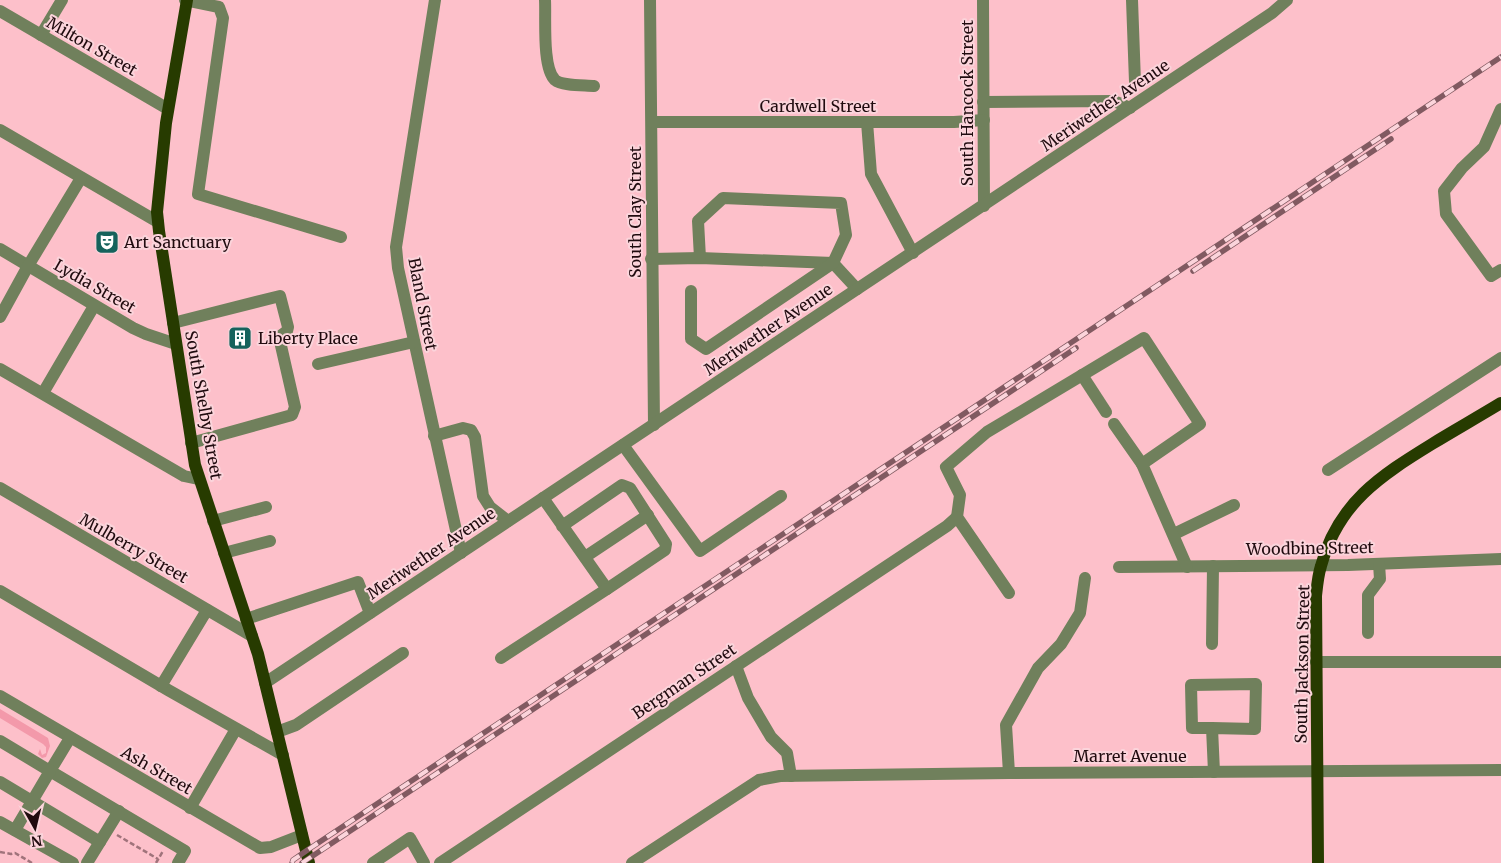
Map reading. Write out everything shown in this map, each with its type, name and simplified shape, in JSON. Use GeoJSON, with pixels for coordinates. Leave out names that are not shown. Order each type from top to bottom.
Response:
{"type":"FeatureCollection","features":[{"type":"Feature","properties":{"kind":"main road","name":"South Shelby Street"},"geometry":{"type":"LineString","coordinates":[[186,0],[168,109],[157,212],[158,222],[191,444],[198,479],[252,636],[309,863]]}},
{"type":"Feature","properties":{"kind":"main road","name":"South Jackson Street"},"geometry":{"type":"LineString","coordinates":[[1318,863],[1316,596],[1321,565],[1344,515],[1374,482],[1408,459],[1501,403]]}},
{"type":"Feature","properties":{"kind":"street"},"geometry":{"type":"LineString","coordinates":[[41,35],[62,0]]}},
{"type":"Feature","properties":{"kind":"street"},"geometry":{"type":"LineString","coordinates":[[186,0],[220,7],[223,18],[198,194],[341,237]]}},
{"type":"Feature","properties":{"kind":"street","name":"Bland Street"},"geometry":{"type":"LineString","coordinates":[[435,0],[396,247],[398,268],[461,553]]}},
{"type":"Feature","properties":{"kind":"street"},"geometry":{"type":"LineString","coordinates":[[546,0],[547,58],[554,80],[560,83],[594,86]]}},
{"type":"Feature","properties":{"kind":"street","name":"South Clay Street"},"geometry":{"type":"LineString","coordinates":[[650,0],[654,425]]}},
{"type":"Feature","properties":{"kind":"street","name":"South Hancock Street"},"geometry":{"type":"LineString","coordinates":[[983,0],[984,206]]}},
{"type":"Feature","properties":{"kind":"street"},"geometry":{"type":"LineString","coordinates":[[1132,0],[1135,82]]}},
{"type":"Feature","properties":{"kind":"street","name":"Meriwether Avenue"},"geometry":{"type":"LineString","coordinates":[[265,683],[984,206],[1272,13],[1287,0]]}},
{"type":"Feature","properties":{"kind":"street","name":"Milton Street"},"geometry":{"type":"LineString","coordinates":[[0,11],[168,109]]}},
{"type":"Feature","properties":{"kind":"street"},"geometry":{"type":"LineString","coordinates":[[984,102],[1114,101],[1130,108]]}},
{"type":"Feature","properties":{"kind":"street"},"geometry":{"type":"LineString","coordinates":[[1501,109],[1484,147],[1462,168],[1444,191],[1446,214],[1492,276],[1501,270]]}},
{"type":"Feature","properties":{"kind":"street","name":"Cardwell Street"},"geometry":{"type":"LineString","coordinates":[[652,122],[954,122],[984,120]]}},
{"type":"Feature","properties":{"kind":"street"},"geometry":{"type":"LineString","coordinates":[[867,122],[871,174],[913,253]]}},
{"type":"Feature","properties":{"kind":"street"},"geometry":{"type":"LineString","coordinates":[[0,130],[158,222]]}},
{"type":"Feature","properties":{"kind":"street"},"geometry":{"type":"LineString","coordinates":[[0,317],[81,178]]}},
{"type":"Feature","properties":{"kind":"street"},"geometry":{"type":"LineString","coordinates":[[691,291],[691,339],[706,349],[833,263],[846,235],[841,203],[722,198],[698,221],[700,258]]}},
{"type":"Feature","properties":{"kind":"street","name":"Lydia Street"},"geometry":{"type":"LineString","coordinates":[[0,250],[94,306],[146,334],[176,344]]}},
{"type":"Feature","properties":{"kind":"street"},"geometry":{"type":"LineString","coordinates":[[651,259],[700,258],[833,263],[857,289]]}},
{"type":"Feature","properties":{"kind":"street"},"geometry":{"type":"LineString","coordinates":[[173,323],[280,296],[288,326],[288,331],[279,337],[295,407],[292,415],[191,444]]}},
{"type":"Feature","properties":{"kind":"street"},"geometry":{"type":"LineString","coordinates":[[43,394],[94,306]]}},
{"type":"Feature","properties":{"kind":"street"},"geometry":{"type":"LineString","coordinates":[[1009,593],[957,518],[960,495],[946,466],[987,432],[1144,338],[1200,424],[1142,464]]}},
{"type":"Feature","properties":{"kind":"street"},"geometry":{"type":"LineString","coordinates":[[318,364],[414,342]]}},
{"type":"Feature","properties":{"kind":"street"},"geometry":{"type":"LineString","coordinates":[[1328,470],[1501,358]]}},
{"type":"Feature","properties":{"kind":"street"},"geometry":{"type":"LineString","coordinates":[[0,368],[184,476],[198,479]]}},
{"type":"Feature","properties":{"kind":"street"},"geometry":{"type":"LineString","coordinates":[[1082,376],[1106,412]]}},
{"type":"Feature","properties":{"kind":"street"},"geometry":{"type":"LineString","coordinates":[[1114,424],[1142,464],[1187,566]]}},
{"type":"Feature","properties":{"kind":"street"},"geometry":{"type":"LineString","coordinates":[[434,436],[463,428],[471,430],[475,437],[483,496],[490,508],[508,521]]}},
{"type":"Feature","properties":{"kind":"street"},"geometry":{"type":"LineString","coordinates":[[623,445],[700,551],[781,496]]}},
{"type":"Feature","properties":{"kind":"street"},"geometry":{"type":"LineString","coordinates":[[501,658],[665,550],[666,544],[648,515],[630,488],[622,485],[562,526]]}},
{"type":"Feature","properties":{"kind":"street","name":"Mulberry Street"},"geometry":{"type":"LineString","coordinates":[[0,488],[252,636]]}},
{"type":"Feature","properties":{"kind":"street"},"geometry":{"type":"LineString","coordinates":[[543,498],[607,589]]}},
{"type":"Feature","properties":{"kind":"street"},"geometry":{"type":"LineString","coordinates":[[1174,534],[1234,505]]}},
{"type":"Feature","properties":{"kind":"street"},"geometry":{"type":"LineString","coordinates":[[213,521],[266,507]]}},
{"type":"Feature","properties":{"kind":"street"},"geometry":{"type":"LineString","coordinates":[[490,508],[490,534]]}},
{"type":"Feature","properties":{"kind":"street"},"geometry":{"type":"LineString","coordinates":[[585,557],[648,515]]}},
{"type":"Feature","properties":{"kind":"street","name":"Bergman Street"},"geometry":{"type":"LineString","coordinates":[[440,863],[957,518]]}},
{"type":"Feature","properties":{"kind":"street"},"geometry":{"type":"LineString","coordinates":[[224,553],[270,541]]}},
{"type":"Feature","properties":{"kind":"street","name":"Woodbine Street"},"geometry":{"type":"LineString","coordinates":[[1118,567],[1379,564],[1501,559]]}},
{"type":"Feature","properties":{"kind":"street"},"geometry":{"type":"LineString","coordinates":[[1368,633],[1368,594],[1380,579],[1379,564]]}},
{"type":"Feature","properties":{"kind":"street"},"geometry":{"type":"LineString","coordinates":[[1212,644],[1214,566]]}},
{"type":"Feature","properties":{"kind":"street"},"geometry":{"type":"LineString","coordinates":[[1009,772],[1006,725],[1038,668],[1061,644],[1080,613],[1085,578]]}},
{"type":"Feature","properties":{"kind":"street"},"geometry":{"type":"LineString","coordinates":[[246,619],[358,582],[370,613]]}},
{"type":"Feature","properties":{"kind":"street"},"geometry":{"type":"LineString","coordinates":[[0,592],[282,755]]}},
{"type":"Feature","properties":{"kind":"street"},"geometry":{"type":"LineString","coordinates":[[161,686],[207,610]]}},
{"type":"Feature","properties":{"kind":"street"},"geometry":{"type":"LineString","coordinates":[[277,732],[296,724],[403,653]]}},
{"type":"Feature","properties":{"kind":"street"},"geometry":{"type":"LineString","coordinates":[[1316,662],[1501,662]]}},
{"type":"Feature","properties":{"kind":"street"},"geometry":{"type":"LineString","coordinates":[[736,666],[748,698],[771,737],[786,753],[791,776]]}},
{"type":"Feature","properties":{"kind":"street"},"geometry":{"type":"LineString","coordinates":[[1256,684],[1255,728],[1212,728],[1192,728],[1191,685],[1256,684]]}},
{"type":"Feature","properties":{"kind":"street","name":"Ash Street"},"geometry":{"type":"LineString","coordinates":[[0,696],[252,844],[264,849],[271,848],[302,835]]}},
{"type":"Feature","properties":{"kind":"street"},"geometry":{"type":"LineString","coordinates":[[1212,728],[1214,772]]}},
{"type":"Feature","properties":{"kind":"street"},"geometry":{"type":"LineString","coordinates":[[190,808],[236,729]]}},
{"type":"Feature","properties":{"kind":"street"},"geometry":{"type":"LineString","coordinates":[[15,830],[70,738]]}},
{"type":"Feature","properties":{"kind":"street"},"geometry":{"type":"LineString","coordinates":[[0,741],[185,851],[178,863]]}},
{"type":"Feature","properties":{"kind":"street","name":"Marret Avenue"},"geometry":{"type":"LineString","coordinates":[[632,863],[759,780],[780,776],[1009,772],[1501,770]]}},
{"type":"Feature","properties":{"kind":"street"},"geometry":{"type":"LineString","coordinates":[[0,782],[100,842]]}},
{"type":"Feature","properties":{"kind":"street"},"geometry":{"type":"LineString","coordinates":[[87,863],[119,812]]}},
{"type":"Feature","properties":{"kind":"street"},"geometry":{"type":"LineString","coordinates":[[0,822],[73,863]]}},
{"type":"Feature","properties":{"kind":"street"},"geometry":{"type":"LineString","coordinates":[[373,863],[410,838],[424,863]]}},
{"type":"Feature","properties":{"kind":"path"},"geometry":{"type":"LineString","coordinates":[[114,833],[158,859]]}},
{"type":"Feature","properties":{"kind":"path"},"geometry":{"type":"LineString","coordinates":[[0,852],[15,853],[32,863]]}},
{"type":"Feature","properties":{"kind":"shaded area"},"geometry":{"type":"Polygon","coordinates":[[[0,709],[48,738],[50,746],[46,757],[42,758],[38,754],[40,749],[42,755],[46,753],[46,747],[0,718],[0,709]]]}},
{"type":"Feature","properties":{"kind":"railway"},"geometry":{"type":"LineString","coordinates":[[292,863],[293,860],[306,851],[1501,57]]}},
{"type":"Feature","properties":{"kind":"railway"},"geometry":{"type":"LineString","coordinates":[[1193,271],[1391,139]]}},
{"type":"Feature","properties":{"kind":"railway"},"geometry":{"type":"LineString","coordinates":[[302,863],[1076,348]]}},
{"type":"Feature","properties":{"kind":"place","name":"Art Sanctuary"},"geometry":{"type":"Point","coordinates":[107,242]}},
{"type":"Feature","properties":{"kind":"place","name":"Liberty Place"},"geometry":{"type":"Point","coordinates":[240,338]}}]}
